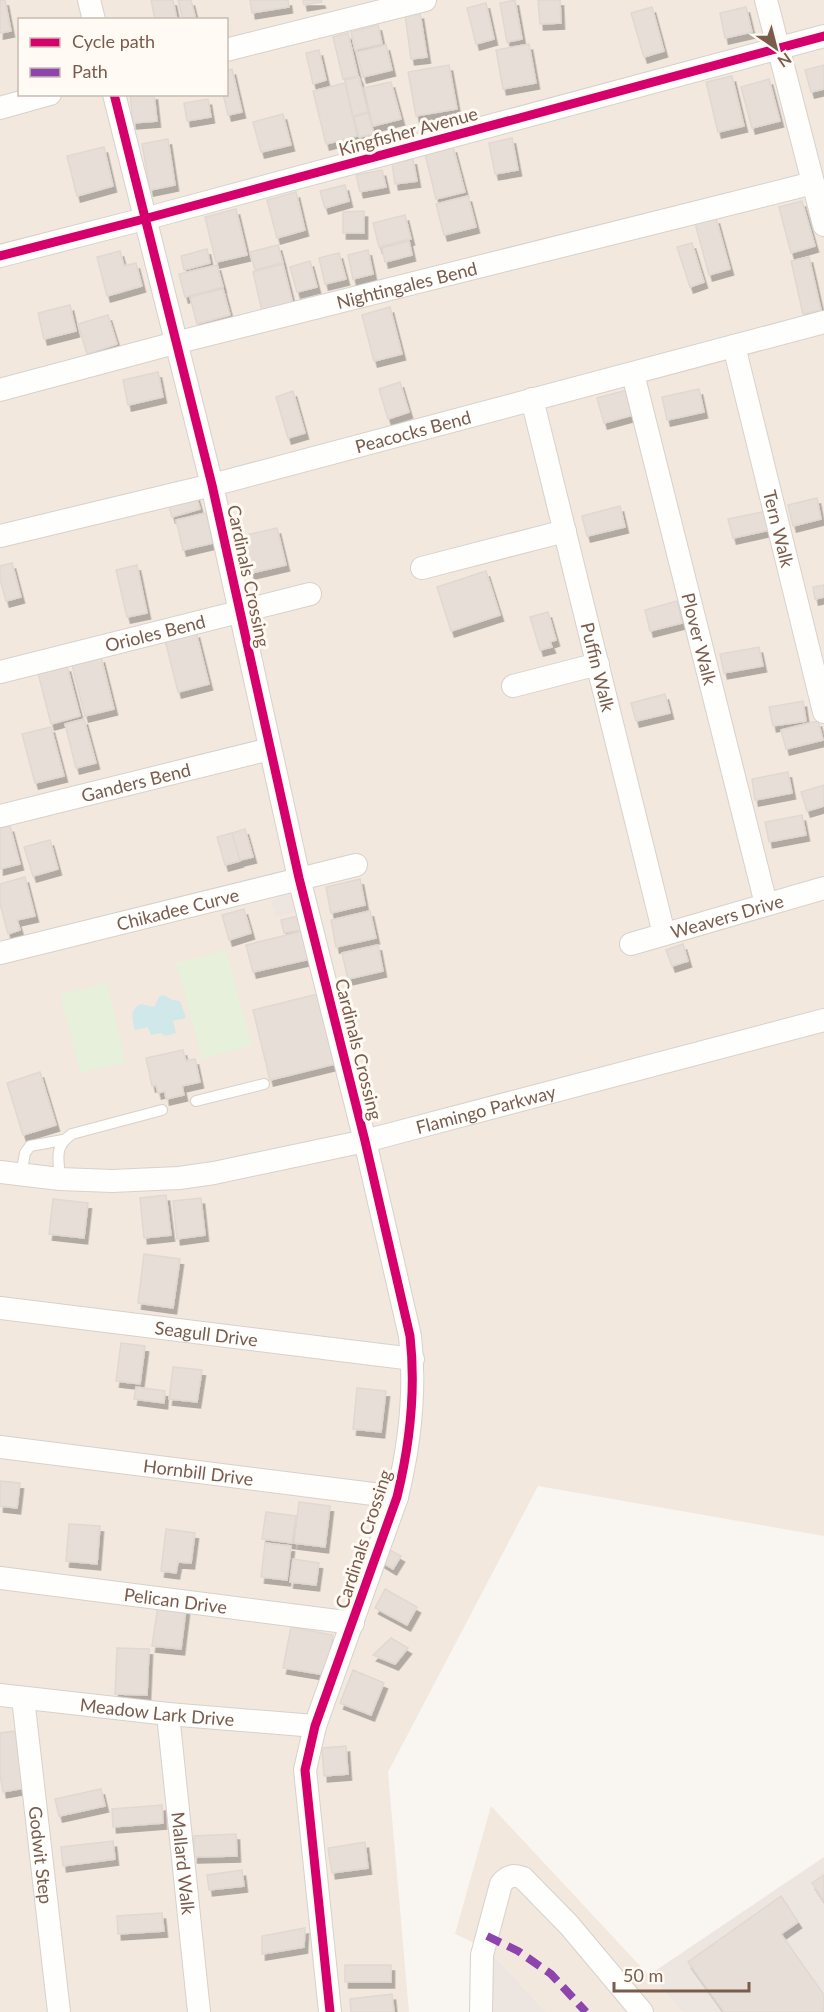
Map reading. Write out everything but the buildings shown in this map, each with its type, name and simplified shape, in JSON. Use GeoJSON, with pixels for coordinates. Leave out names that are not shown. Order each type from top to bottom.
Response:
{"type":"FeatureCollection","features":[{"type":"Feature","properties":{"kind":"street"},"geometry":{"type":"LineString","coordinates":[[89,0],[94,18]]}},
{"type":"Feature","properties":{"kind":"street"},"geometry":{"type":"LineString","coordinates":[[228,50],[426,0]]}},
{"type":"Feature","properties":{"kind":"street"},"geometry":{"type":"LineString","coordinates":[[766,0],[824,225]]}},
{"type":"Feature","properties":{"kind":"street","name":"Kingfisher Avenue"},"geometry":{"type":"LineString","coordinates":[[0,256],[824,36]]}},
{"type":"Feature","properties":{"kind":"street"},"geometry":{"type":"LineString","coordinates":[[0,108],[43,96]]}},
{"type":"Feature","properties":{"kind":"street","name":"Cardinals Crossing"},"geometry":{"type":"LineString","coordinates":[[114,96],[212,485],[299,878],[365,1142],[410,1336],[412,1359],[410,1430],[406,1461],[397,1497],[315,1726],[305,1770],[330,2012]]}},
{"type":"Feature","properties":{"kind":"street","name":"Nightingales Bend"},"geometry":{"type":"LineString","coordinates":[[0,390],[175,343],[813,183]]}},
{"type":"Feature","properties":{"kind":"street","name":"Peacocks Bend"},"geometry":{"type":"LineString","coordinates":[[0,536],[212,485],[824,322]]}},
{"type":"Feature","properties":{"kind":"street","name":"Tern Walk"},"geometry":{"type":"LineString","coordinates":[[734,346],[824,712]]}},
{"type":"Feature","properties":{"kind":"street","name":"Plover Walk"},"geometry":{"type":"LineString","coordinates":[[633,374],[766,904]]}},
{"type":"Feature","properties":{"kind":"street","name":"Puffin Walk"},"geometry":{"type":"LineString","coordinates":[[532,399],[664,934]]}},
{"type":"Feature","properties":{"kind":"street"},"geometry":{"type":"LineString","coordinates":[[422,568],[566,531]]}},
{"type":"Feature","properties":{"kind":"street","name":"Orioles Bend"},"geometry":{"type":"LineString","coordinates":[[0,672],[310,594]]}},
{"type":"Feature","properties":{"kind":"street"},"geometry":{"type":"LineString","coordinates":[[513,686],[598,664]]}},
{"type":"Feature","properties":{"kind":"street","name":"Ganders Bend"},"geometry":{"type":"LineString","coordinates":[[0,816],[270,750]]}},
{"type":"Feature","properties":{"kind":"street","name":"Chikadee Curve"},"geometry":{"type":"LineString","coordinates":[[0,953],[356,865]]}},
{"type":"Feature","properties":{"kind":"street","name":"Weavers Drive"},"geometry":{"type":"LineString","coordinates":[[630,944],[824,888]]}},
{"type":"Feature","properties":{"kind":"street","name":"Flamingo Parkway"},"geometry":{"type":"LineString","coordinates":[[11,1174],[112,1181],[179,1178],[214,1173],[365,1142],[824,1020]]}},
{"type":"Feature","properties":{"kind":"street","name":"Seagull Drive"},"geometry":{"type":"LineString","coordinates":[[0,1308],[412,1359]]}},
{"type":"Feature","properties":{"kind":"street","name":"Hornbill Drive"},"geometry":{"type":"LineString","coordinates":[[0,1447],[397,1497]]}},
{"type":"Feature","properties":{"kind":"street","name":"Pelican Drive"},"geometry":{"type":"LineString","coordinates":[[0,1578],[352,1623]]}},
{"type":"Feature","properties":{"kind":"street","name":"Meadow Lark Drive"},"geometry":{"type":"LineString","coordinates":[[0,1695],[168,1714],[315,1726]]}},
{"type":"Feature","properties":{"kind":"street","name":"Godwit Step"},"geometry":{"type":"LineString","coordinates":[[23,1698],[58,2012]]}},
{"type":"Feature","properties":{"kind":"street","name":"Mallard Walk"},"geometry":{"type":"LineString","coordinates":[[168,1714],[199,2012]]}},
{"type":"Feature","properties":{"kind":"street"},"geometry":{"type":"LineString","coordinates":[[481,2012],[482,1955],[501,1884],[514,1875],[523,1878],[569,1925],[642,2012]]}},
{"type":"Feature","properties":{"kind":"lane"},"geometry":{"type":"LineString","coordinates":[[196,1101],[264,1084]]}},
{"type":"Feature","properties":{"kind":"lane"},"geometry":{"type":"LineString","coordinates":[[11,1174],[30,1146],[63,1140],[72,1134],[99,1125],[162,1110]]}},
{"type":"Feature","properties":{"kind":"lane"},"geometry":{"type":"LineString","coordinates":[[60,1179],[58,1149],[63,1140]]}},
{"type":"Feature","properties":{"kind":"shaded area"},"geometry":{"type":"Polygon","coordinates":[[[0,0],[824,0],[824,1536],[538,1486],[388,1772],[409,2012],[0,2012],[0,0]]]}},
{"type":"Feature","properties":{"kind":"shaded area"},"geometry":{"type":"Polygon","coordinates":[[[290,894],[295,912],[276,917],[271,900],[290,894]]]}},
{"type":"Feature","properties":{"kind":"shaded area"},"geometry":{"type":"Polygon","coordinates":[[[491,1806],[683,2012],[546,2012],[488,1949],[455,1934],[491,1806]]]}},
{"type":"Feature","properties":{"kind":"shaded area"},"geometry":{"type":"Polygon","coordinates":[[[824,1857],[824,2012],[683,2012],[649,1975],[824,1857]]]}},
{"type":"Feature","properties":{"kind":"shaded area"},"geometry":{"type":"Polygon","coordinates":[[[488,1949],[546,2012],[489,2012],[488,1949]]]}},
{"type":"Feature","properties":{"kind":"green space"},"geometry":{"type":"Polygon","coordinates":[[[226,950],[252,1045],[202,1059],[176,963],[226,950]]]}},
{"type":"Feature","properties":{"kind":"green space"},"geometry":{"type":"Polygon","coordinates":[[[107,983],[126,1062],[80,1073],[60,994],[107,983]]]}},
{"type":"Feature","properties":{"kind":"water"},"geometry":{"type":"Polygon","coordinates":[[[163,995],[180,1001],[186,1018],[173,1021],[176,1033],[165,1036],[161,1033],[151,1035],[148,1027],[135,1030],[132,1019],[137,1006],[141,1004],[154,1007],[159,997],[163,995]]]}},
{"type":"Feature","properties":{"kind":"marked path"},"geometry":{"type":"LineString","coordinates":[[487,1936],[518,1951],[551,1974],[586,2012]]}},
{"type":"Feature","properties":{"kind":"cycle path"},"geometry":{"type":"LineString","coordinates":[[0,256],[824,36]]}},
{"type":"Feature","properties":{"kind":"cycle path"},"geometry":{"type":"LineString","coordinates":[[115,96],[212,485],[299,878],[365,1141],[410,1336],[411,1417],[397,1497],[315,1726],[305,1770],[330,2012]]}}]}
